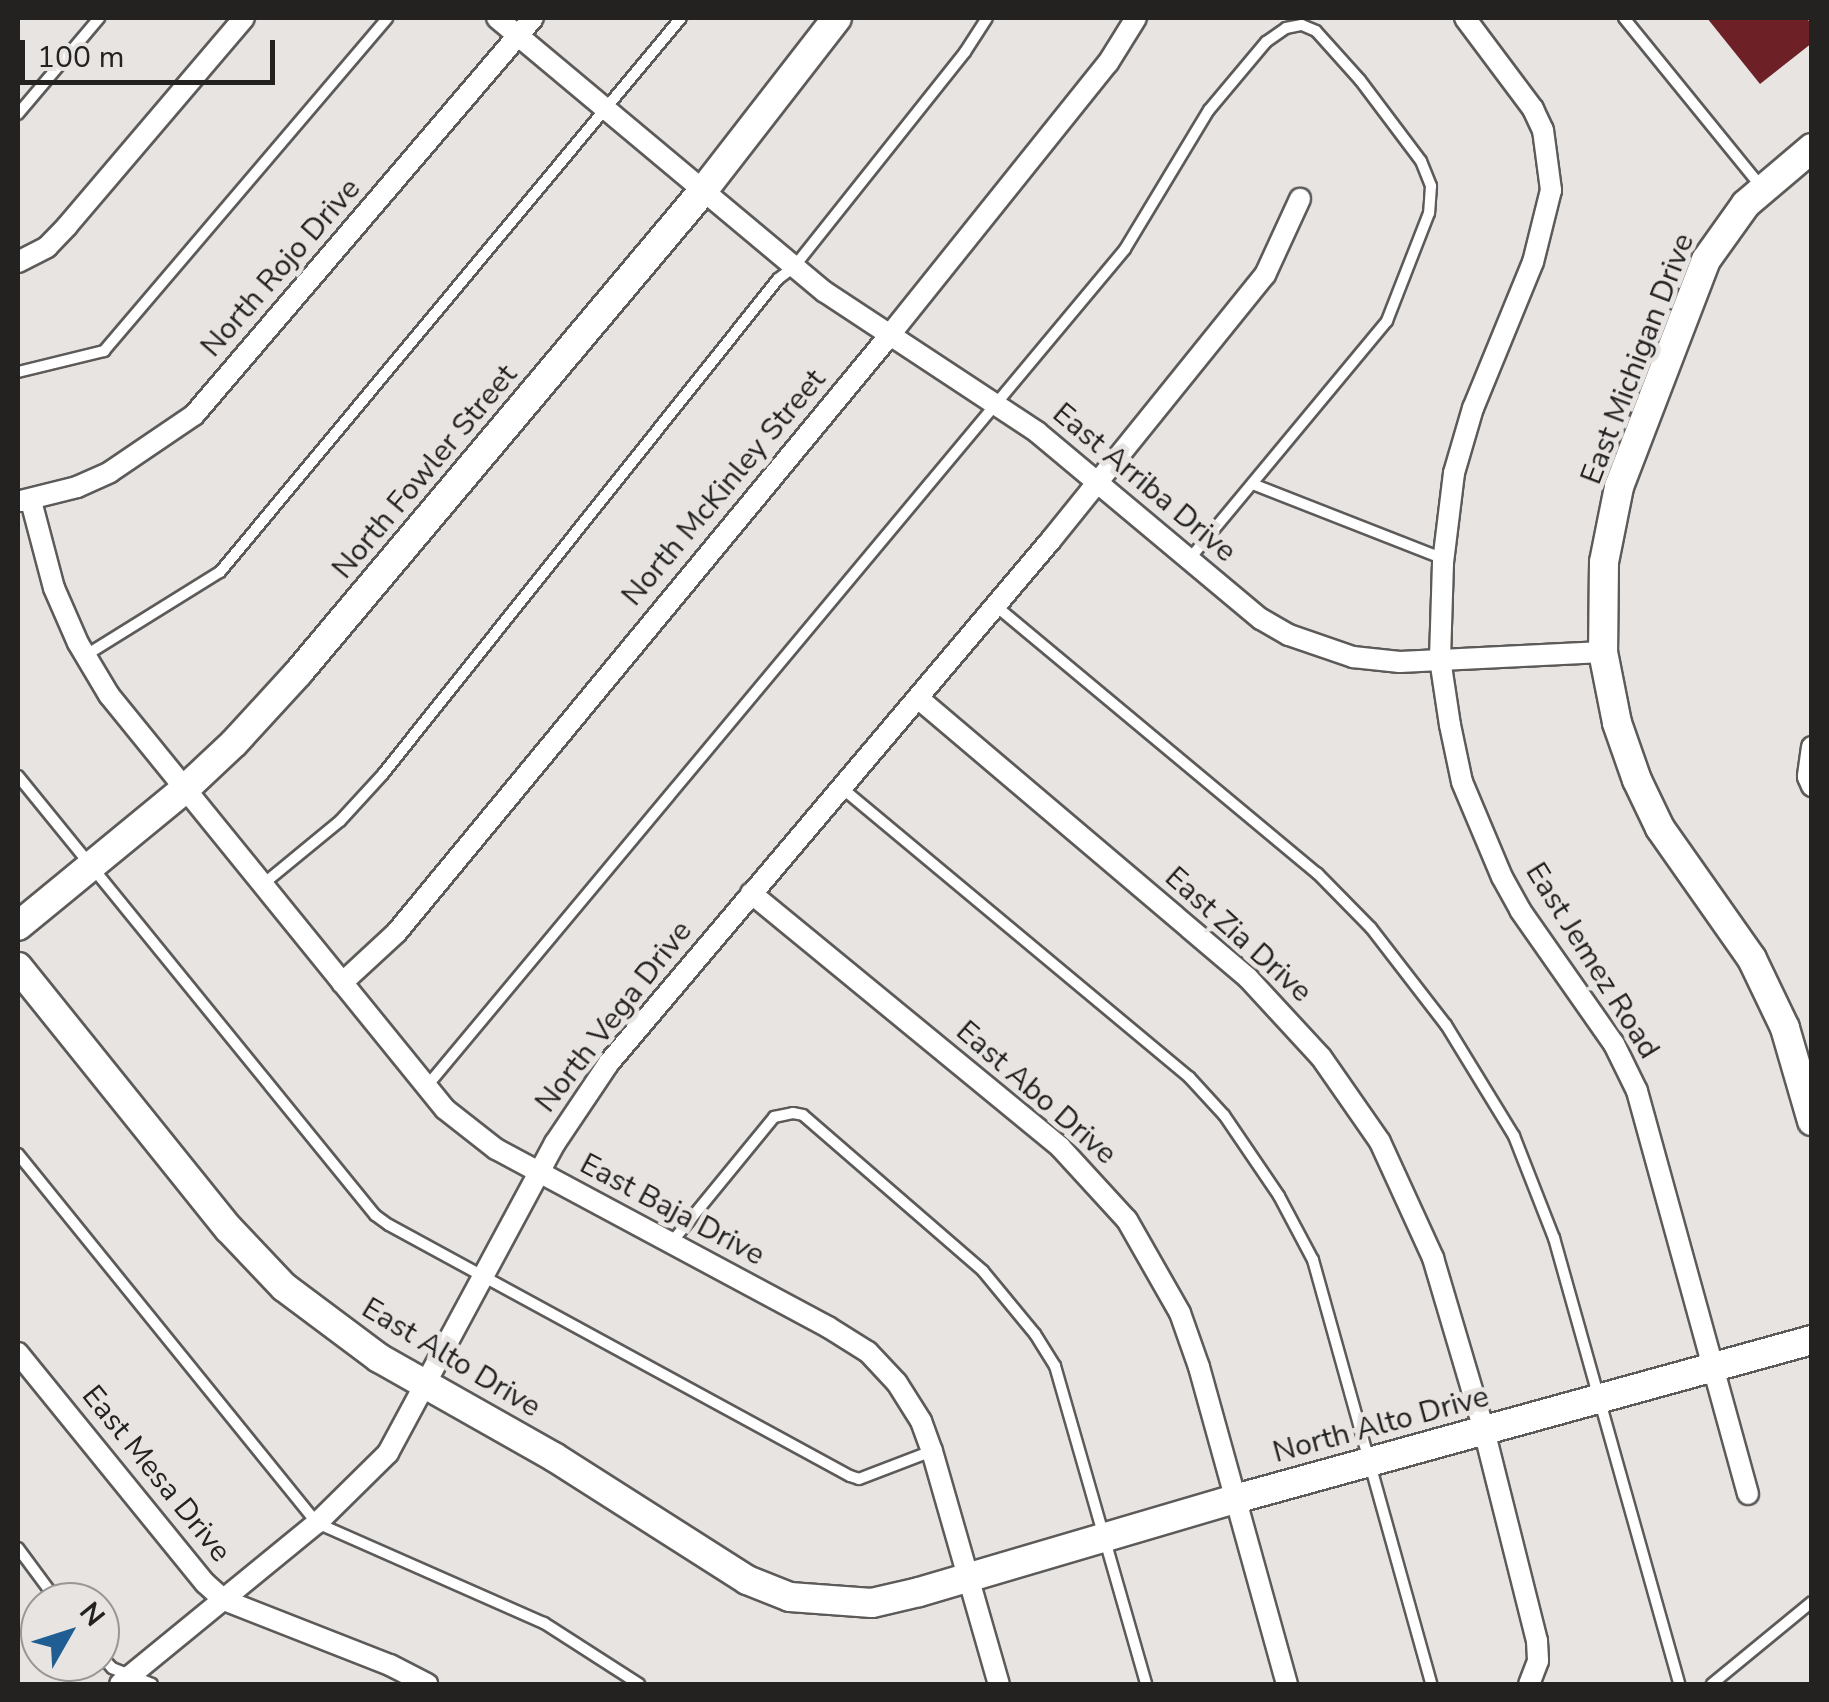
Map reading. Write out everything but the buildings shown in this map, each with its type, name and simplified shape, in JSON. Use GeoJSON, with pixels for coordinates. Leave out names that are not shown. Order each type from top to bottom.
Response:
{"type":"FeatureCollection","features":[{"type":"Feature","properties":{"kind":"street"},"geometry":{"type":"LineString","coordinates":[[18,262],[47,247],[67,226],[244,18]]}},
{"type":"Feature","properties":{"kind":"street","name":"East Arriba Drive"},"geometry":{"type":"LineString","coordinates":[[497,18],[794,266],[889,336],[995,402],[1099,481],[1260,619],[1289,635],[1352,657],[1400,662],[1603,652]]}},
{"type":"Feature","properties":{"kind":"street","name":"North Rojo Drive"},"geometry":{"type":"LineString","coordinates":[[24,501],[110,472],[194,415],[532,18]]}},
{"type":"Feature","properties":{"kind":"street","name":"North Fowler Street"},"geometry":{"type":"LineString","coordinates":[[18,926],[185,789],[299,672],[702,192],[837,18]]}},
{"type":"Feature","properties":{"kind":"street","name":"North McKinley Street"},"geometry":{"type":"LineString","coordinates":[[342,983],[397,932],[889,336],[1108,63],[1136,18]]}},
{"type":"Feature","properties":{"kind":"street","name":"East Jemez Road"},"geometry":{"type":"LineString","coordinates":[[1465,18],[1533,109],[1543,130],[1551,190],[1532,262],[1473,408],[1454,473],[1444,559],[1440,659],[1462,782],[1480,832],[1520,910],[1614,1044],[1637,1091],[1748,1494]]}},
{"type":"Feature","properties":{"kind":"street","name":"East Michigan Drive"},"geometry":{"type":"LineString","coordinates":[[1812,148],[1762,188],[1706,260],[1619,487],[1604,562],[1603,652],[1617,723],[1637,780],[1660,828],[1752,959],[1784,1028],[1812,1121]]}},
{"type":"Feature","properties":{"kind":"street","name":"North Vega Drive"},"geometry":{"type":"LineString","coordinates":[[126,1680],[316,1522],[388,1453],[428,1385],[538,1172],[608,1064],[996,606],[1265,275],[1300,199]]}},
{"type":"Feature","properties":{"kind":"street","name":"East Baja Drive"},"geometry":{"type":"LineString","coordinates":[[24,501],[54,588],[109,695],[427,1087],[465,1127],[538,1172],[868,1352],[911,1402],[932,1451],[999,1684]]}},
{"type":"Feature","properties":{"kind":"street","name":"East Zia Drive"},"geometry":{"type":"LineString","coordinates":[[918,698],[1221,953],[1321,1057],[1380,1142],[1434,1258],[1484,1430],[1537,1642],[1538,1661],[1529,1684]]}},
{"type":"Feature","properties":{"kind":"street"},"geometry":{"type":"LineString","coordinates":[[1812,747],[1808,777],[1812,786]]}},
{"type":"Feature","properties":{"kind":"street","name":"East Abo Drive"},"geometry":{"type":"LineString","coordinates":[[751,893],[1060,1147],[1127,1220],[1180,1313],[1287,1684]]}},
{"type":"Feature","properties":{"kind":"street","name":"East Alto Drive"},"geometry":{"type":"LineString","coordinates":[[18,967],[260,1264],[332,1326],[554,1457],[747,1580],[790,1597],[872,1603],[969,1578]]}},
{"type":"Feature","properties":{"kind":"street","name":"North Alto Drive"},"geometry":{"type":"LineString","coordinates":[[969,1578],[1235,1499],[1812,1340]]}},
{"type":"Feature","properties":{"kind":"street","name":"East Mesa Drive"},"geometry":{"type":"LineString","coordinates":[[18,1352],[205,1583],[224,1600],[390,1665],[428,1684]]}},
{"type":"Feature","properties":{"kind":"lane"},"geometry":{"type":"LineString","coordinates":[[18,114],[99,18]]}},
{"type":"Feature","properties":{"kind":"lane"},"geometry":{"type":"LineString","coordinates":[[18,372],[104,351],[387,18]]}},
{"type":"Feature","properties":{"kind":"lane"},"geometry":{"type":"LineString","coordinates":[[86,656],[220,572],[681,18]]}},
{"type":"Feature","properties":{"kind":"lane"},"geometry":{"type":"LineString","coordinates":[[262,885],[340,821],[383,774],[965,52],[987,18]]}},
{"type":"Feature","properties":{"kind":"lane"},"geometry":{"type":"LineString","coordinates":[[1624,18],[1762,188]]}},
{"type":"Feature","properties":{"kind":"lane"},"geometry":{"type":"LineString","coordinates":[[427,1087],[1125,249],[1209,110],[1266,42],[1286,28],[1302,25],[1316,31],[1338,56],[1420,161],[1432,186],[1429,212],[1387,322],[1189,559]]}},
{"type":"Feature","properties":{"kind":"lane"},"geometry":{"type":"LineString","coordinates":[[1254,484],[1444,559]]}},
{"type":"Feature","properties":{"kind":"lane"},"geometry":{"type":"LineString","coordinates":[[996,606],[1317,873],[1370,928],[1446,1025],[1514,1136],[1554,1238],[1680,1684]]}},
{"type":"Feature","properties":{"kind":"lane"},"geometry":{"type":"LineString","coordinates":[[18,776],[375,1215],[850,1476],[859,1479],[932,1451]]}},
{"type":"Feature","properties":{"kind":"lane"},"geometry":{"type":"LineString","coordinates":[[840,786],[1189,1077],[1224,1116],[1279,1196],[1313,1260],[1431,1684]]}},
{"type":"Feature","properties":{"kind":"lane"},"geometry":{"type":"LineString","coordinates":[[671,1243],[774,1117],[780,1113],[804,1115],[983,1271],[1046,1350],[1146,1684]]}},
{"type":"Feature","properties":{"kind":"lane"},"geometry":{"type":"LineString","coordinates":[[18,1154],[316,1522],[544,1623],[639,1684]]}},
{"type":"Feature","properties":{"kind":"lane"},"geometry":{"type":"LineString","coordinates":[[18,1548],[43,1582]]}},
{"type":"Feature","properties":{"kind":"lane"},"geometry":{"type":"LineString","coordinates":[[1712,1684],[1812,1602]]}},
{"type":"Feature","properties":{"kind":"lane"},"geometry":{"type":"LineString","coordinates":[[126,1680],[152,1684]]}}]}
